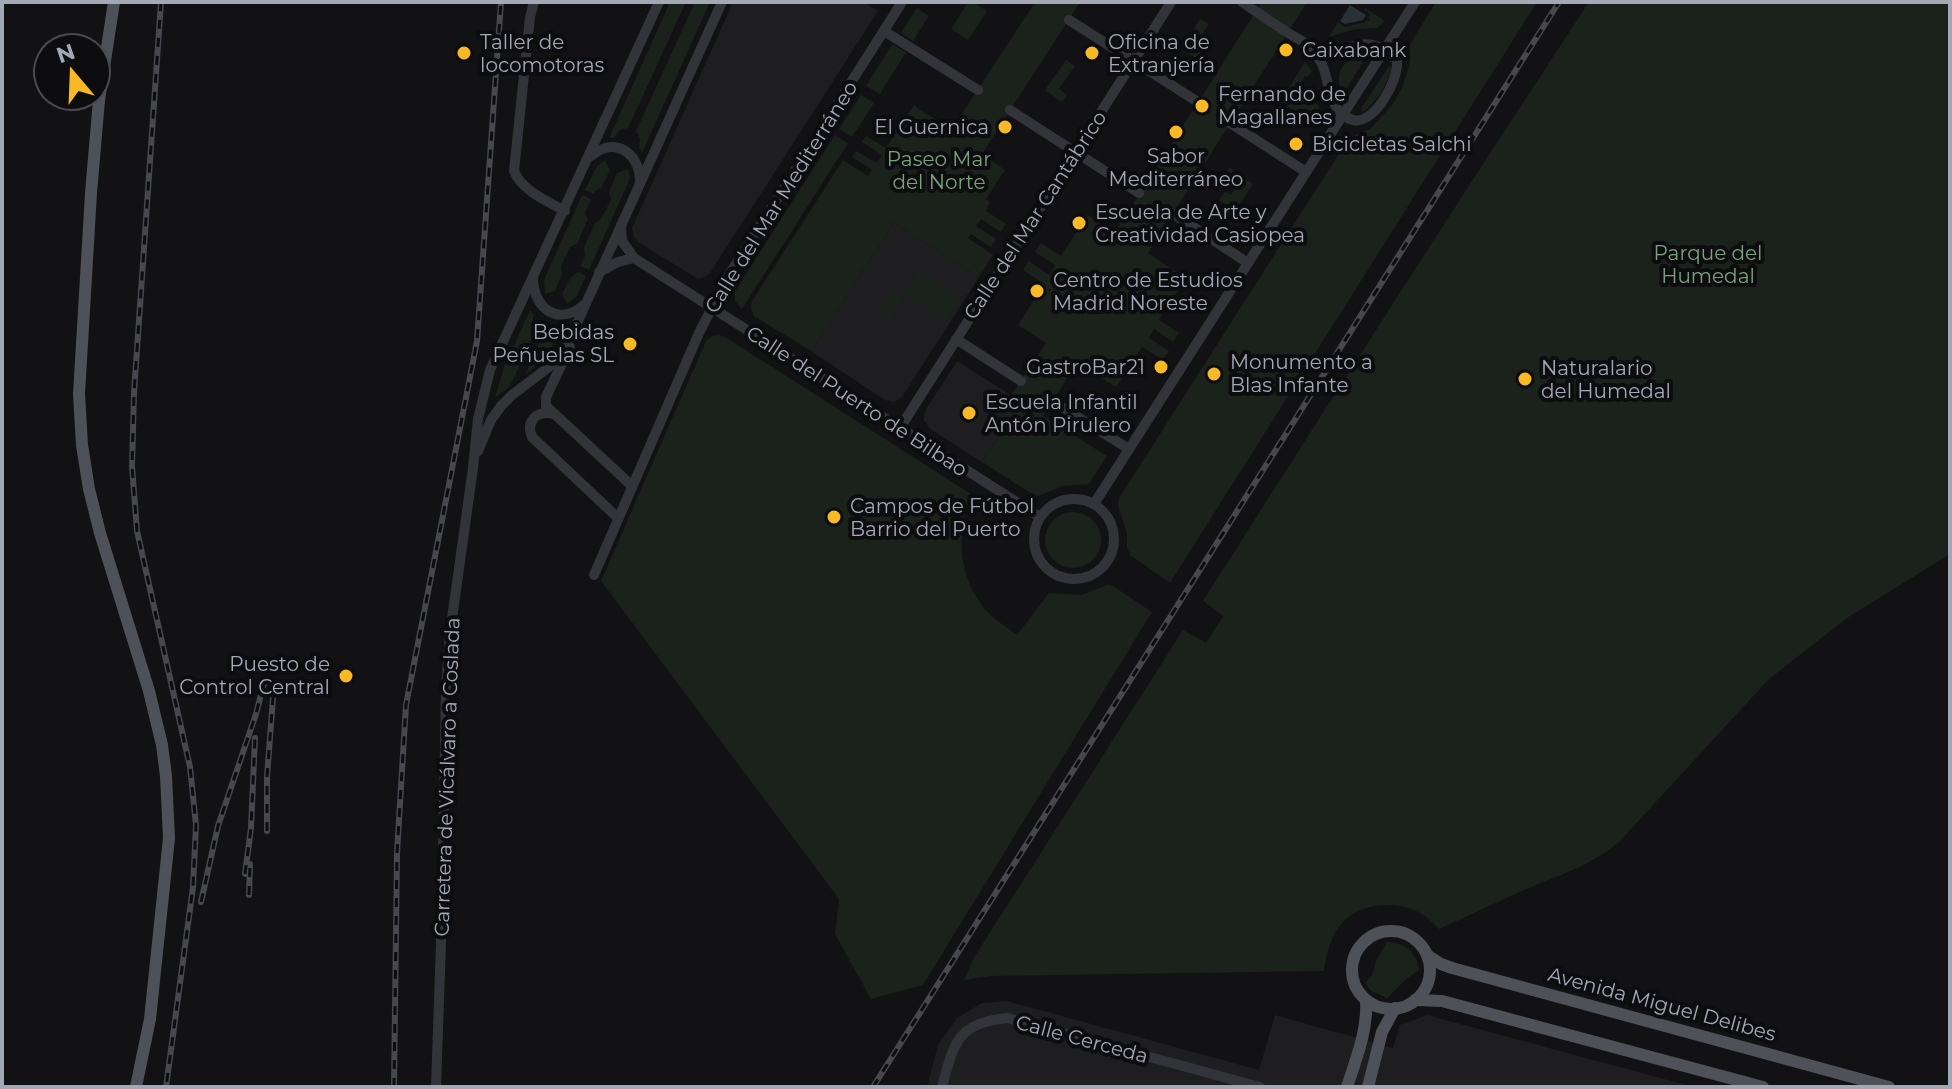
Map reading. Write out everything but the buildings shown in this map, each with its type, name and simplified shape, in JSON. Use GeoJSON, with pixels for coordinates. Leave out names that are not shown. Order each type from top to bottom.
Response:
{"type":"FeatureCollection","features":[{"type":"Feature","properties":{"kind":"main road"},"geometry":{"type":"LineString","coordinates":[[114,2],[99,100],[79,394],[82,445],[94,510],[149,691],[166,776],[169,838],[150,1019],[136,1087]]}},
{"type":"Feature","properties":{"kind":"main road"},"geometry":{"type":"LineString","coordinates":[[1415,1000],[1430,974],[1427,955],[1420,944],[1398,931],[1385,931],[1362,943],[1355,953],[1353,979],[1366,1000],[1380,1007],[1395,1008],[1415,1000],[1442,1001],[1763,1087]]}},
{"type":"Feature","properties":{"kind":"main road","name":"Avenida Miguel Delibes"},"geometry":{"type":"LineString","coordinates":[[1427,955],[1452,968],[1889,1087]]}},
{"type":"Feature","properties":{"kind":"main road"},"geometry":{"type":"LineString","coordinates":[[1347,1087],[1365,1029],[1366,1000]]}},
{"type":"Feature","properties":{"kind":"main road"},"geometry":{"type":"LineString","coordinates":[[1368,1087],[1382,1032],[1395,1008]]}},
{"type":"Feature","properties":{"kind":"street"},"geometry":{"type":"LineString","coordinates":[[534,2],[514,171],[526,188],[565,211]]}},
{"type":"Feature","properties":{"kind":"street"},"geometry":{"type":"LineString","coordinates":[[473,468],[478,419],[488,378],[659,2]]}},
{"type":"Feature","properties":{"kind":"street"},"geometry":{"type":"LineString","coordinates":[[631,485],[546,406],[546,398],[568,352],[599,272],[722,2]]}},
{"type":"Feature","properties":{"kind":"street","name":"Calle del Mar Mediterráneo"},"geometry":{"type":"LineString","coordinates":[[594,575],[711,307],[902,2]]}},
{"type":"Feature","properties":{"kind":"street","name":"Calle del Mar Cantábrico"},"geometry":{"type":"LineString","coordinates":[[900,428],[1171,2]]}},
{"type":"Feature","properties":{"kind":"street"},"geometry":{"type":"LineString","coordinates":[[1242,2],[1305,43],[1329,51],[1367,44],[1385,50],[1396,58],[1396,77],[1377,107],[1361,119],[1351,119],[1343,115],[1331,96],[1321,62],[1305,43]]}},
{"type":"Feature","properties":{"kind":"street"},"geometry":{"type":"LineString","coordinates":[[1094,504],[1415,2]]}},
{"type":"Feature","properties":{"kind":"street"},"geometry":{"type":"LineString","coordinates":[[1069,20],[1198,102]]}},
{"type":"Feature","properties":{"kind":"street"},"geometry":{"type":"LineString","coordinates":[[884,31],[978,90]]}},
{"type":"Feature","properties":{"kind":"street"},"geometry":{"type":"LineString","coordinates":[[1326,77],[1332,62],[1344,49]]}},
{"type":"Feature","properties":{"kind":"street"},"geometry":{"type":"LineString","coordinates":[[1010,110],[1139,193]]}},
{"type":"Feature","properties":{"kind":"street"},"geometry":{"type":"LineString","coordinates":[[1230,123],[1306,172]]}},
{"type":"Feature","properties":{"kind":"street"},"geometry":{"type":"LineString","coordinates":[[589,159],[594,153],[608,147],[623,150],[637,163],[640,182]]}},
{"type":"Feature","properties":{"kind":"street"},"geometry":{"type":"LineString","coordinates":[[1172,213],[1248,263]]}},
{"type":"Feature","properties":{"kind":"street"},"geometry":{"type":"LineString","coordinates":[[599,272],[634,258],[625,247],[621,224]]}},
{"type":"Feature","properties":{"kind":"street","name":"Calle del Puerto de Bilbao"},"geometry":{"type":"LineString","coordinates":[[634,258],[1040,517]]}},
{"type":"Feature","properties":{"kind":"street"},"geometry":{"type":"LineString","coordinates":[[533,277],[537,301],[549,312],[564,314],[578,310],[585,304]]}},
{"type":"Feature","properties":{"kind":"street"},"geometry":{"type":"LineString","coordinates":[[473,468],[495,413],[552,363],[574,330]]}},
{"type":"Feature","properties":{"kind":"street"},"geometry":{"type":"LineString","coordinates":[[956,339],[1021,381]]}},
{"type":"Feature","properties":{"kind":"street"},"geometry":{"type":"LineString","coordinates":[[1052,401],[1129,449]]}},
{"type":"Feature","properties":{"kind":"street"},"geometry":{"type":"LineString","coordinates":[[554,414],[541,413],[533,418],[529,429],[532,437],[618,518]]}},
{"type":"Feature","properties":{"kind":"street","name":"Carretera de Vicálvaro a Coslada"},"geometry":{"type":"LineString","coordinates":[[436,1087],[446,688],[450,633],[473,468]]}},
{"type":"Feature","properties":{"kind":"street"},"geometry":{"type":"LineString","coordinates":[[1079,499],[1094,504],[1111,525],[1114,543],[1108,560],[1087,577],[1069,579],[1052,573],[1041,562],[1034,548],[1034,532],[1040,517],[1051,506],[1064,500],[1079,499]]}},
{"type":"Feature","properties":{"kind":"street","name":"Calle Cerceda"},"geometry":{"type":"LineString","coordinates":[[942,1087],[953,1048],[961,1035],[975,1025],[1007,1018],[1260,1087]]}},
{"type":"Feature","properties":{"kind":"shaded area"},"geometry":{"type":"Polygon","coordinates":[[[733,2],[863,2],[878,11],[710,273],[698,279],[638,242],[632,228],[733,2]]]}},
{"type":"Feature","properties":{"kind":"shaded area"},"geometry":{"type":"Polygon","coordinates":[[[1350,5],[1366,15],[1363,20],[1345,24],[1340,21],[1350,5]]]}},
{"type":"Feature","properties":{"kind":"shaded area"},"geometry":{"type":"Polygon","coordinates":[[[894,222],[979,277],[902,397],[894,402],[885,400],[811,351],[894,222]]]}},
{"type":"Feature","properties":{"kind":"shaded area","name":"Escuela Infantil Antón Pirulero"},"geometry":{"type":"Polygon","coordinates":[[[957,361],[1011,395],[1017,408],[982,462],[930,429],[924,420],[925,411],[957,361]]]}},
{"type":"Feature","properties":{"kind":"shaded area"},"geometry":{"type":"Polygon","coordinates":[[[1007,1001],[1259,1070],[1275,1015],[1393,1048],[1400,1025],[1427,1015],[1694,1087],[927,1087],[938,1045],[957,1018],[982,1003],[1007,1001]]]}},
{"type":"Feature","properties":{"kind":"green space"},"geometry":{"type":"Polygon","coordinates":[[[670,2],[686,2],[628,128],[609,138],[670,2]]]}},
{"type":"Feature","properties":{"kind":"green space"},"geometry":{"type":"Polygon","coordinates":[[[695,2],[710,2],[642,153],[636,131],[695,2]]]}},
{"type":"Feature","properties":{"kind":"green space"},"geometry":{"type":"Polygon","coordinates":[[[968,2],[987,11],[968,40],[951,29],[968,2]]]}},
{"type":"Feature","properties":{"kind":"green space","name":"Paseo Mar del Norte"},"geometry":{"type":"Polygon","coordinates":[[[1035,2],[1080,2],[982,154],[1005,170],[986,199],[990,202],[986,211],[1006,224],[1001,232],[981,219],[976,226],[996,239],[991,247],[971,234],[968,238],[993,255],[979,277],[894,222],[811,351],[754,316],[752,301],[843,160],[868,176],[872,170],[852,157],[856,151],[877,163],[882,155],[862,142],[866,136],[886,148],[914,105],[952,129],[1035,2]]]}},
{"type":"Feature","properties":{"kind":"green space"},"geometry":{"type":"Polygon","coordinates":[[[1262,2],[1307,2],[1148,253],[1186,278],[1159,320],[1179,333],[1173,342],[1154,329],[1149,338],[1169,351],[1163,360],[1142,347],[1116,387],[1077,363],[1043,416],[1107,456],[1089,484],[1063,486],[1038,496],[1029,492],[982,462],[1017,409],[1011,395],[1046,343],[1018,325],[1044,284],[1023,270],[1029,261],[1049,275],[1055,265],[1035,252],[1041,243],[1061,256],[1087,215],[1115,232],[1262,2]]]}},
{"type":"Feature","properties":{"kind":"green space"},"geometry":{"type":"Polygon","coordinates":[[[1436,2],[1537,2],[1170,583],[1130,555],[1118,506],[1119,498],[1349,138],[1371,128],[1393,104],[1410,64],[1410,44],[1436,2]]]}},
{"type":"Feature","properties":{"kind":"green space","name":"Parque del Humedal"},"geometry":{"type":"Polygon","coordinates":[[[1589,2],[1950,2],[1950,554],[1847,618],[1769,679],[1609,850],[1579,867],[1439,929],[1416,911],[1382,905],[1360,910],[1342,923],[1330,946],[1324,971],[991,976],[964,980],[975,956],[1183,630],[1206,643],[1223,616],[1203,601],[1589,2]]]}},
{"type":"Feature","properties":{"kind":"green space"},"geometry":{"type":"Polygon","coordinates":[[[917,8],[929,16],[913,41],[901,33],[917,8]]]}},
{"type":"Feature","properties":{"kind":"green space"},"geometry":{"type":"Polygon","coordinates":[[[1365,8],[1385,21],[1377,28],[1355,29],[1329,37],[1338,22],[1345,27],[1369,21],[1370,14],[1365,8]]]}},
{"type":"Feature","properties":{"kind":"green space"},"geometry":{"type":"Polygon","coordinates":[[[1200,19],[1209,24],[1194,47],[1201,52],[1197,59],[1181,49],[1200,19]]]}},
{"type":"Feature","properties":{"kind":"green space"},"geometry":{"type":"Polygon","coordinates":[[[894,45],[906,52],[880,94],[866,86],[894,45]]]}},
{"type":"Feature","properties":{"kind":"green space"},"geometry":{"type":"Polygon","coordinates":[[[1359,55],[1363,57],[1363,62],[1347,88],[1341,89],[1339,78],[1342,68],[1359,55]]]}},
{"type":"Feature","properties":{"kind":"green space"},"geometry":{"type":"Polygon","coordinates":[[[1066,60],[1075,66],[1059,89],[1067,95],[1062,102],[1045,90],[1066,60]]]}},
{"type":"Feature","properties":{"kind":"green space"},"geometry":{"type":"Polygon","coordinates":[[[1305,62],[1312,71],[1300,85],[1304,103],[1309,106],[1317,103],[1321,114],[1319,126],[1284,104],[1283,97],[1305,62]]]}},
{"type":"Feature","properties":{"kind":"green space"},"geometry":{"type":"Polygon","coordinates":[[[1389,66],[1392,68],[1381,92],[1368,108],[1361,111],[1361,109],[1389,66]]]}},
{"type":"Feature","properties":{"kind":"green space"},"geometry":{"type":"Polygon","coordinates":[[[861,95],[874,103],[852,137],[839,129],[861,95]]]}},
{"type":"Feature","properties":{"kind":"green space"},"geometry":{"type":"Polygon","coordinates":[[[835,135],[848,143],[742,309],[735,301],[735,291],[835,135]]]}},
{"type":"Feature","properties":{"kind":"green space"},"geometry":{"type":"Polygon","coordinates":[[[605,160],[610,170],[601,188],[594,194],[585,190],[597,166],[605,160]]]}},
{"type":"Feature","properties":{"kind":"green space"},"geometry":{"type":"Polygon","coordinates":[[[1230,168],[1253,184],[1234,210],[1219,200],[1225,192],[1231,195],[1238,184],[1224,175],[1230,168]]]}},
{"type":"Feature","properties":{"kind":"green space"},"geometry":{"type":"Polygon","coordinates":[[[628,169],[628,183],[589,270],[580,266],[585,256],[584,247],[595,223],[601,219],[611,200],[609,192],[617,173],[628,169]]]}},
{"type":"Feature","properties":{"kind":"green space"},"geometry":{"type":"Polygon","coordinates":[[[582,195],[591,199],[585,213],[588,219],[577,244],[570,247],[561,266],[562,274],[555,291],[545,294],[544,280],[582,195]]]}},
{"type":"Feature","properties":{"kind":"green space"},"geometry":{"type":"Polygon","coordinates":[[[919,270],[962,298],[946,322],[903,294],[919,270]]]}},
{"type":"Feature","properties":{"kind":"green space"},"geometry":{"type":"Polygon","coordinates":[[[578,272],[586,276],[576,297],[567,304],[562,294],[570,278],[578,272]]]}},
{"type":"Feature","properties":{"kind":"green space"},"geometry":{"type":"Polygon","coordinates":[[[891,291],[903,299],[889,321],[876,313],[891,291]]]}},
{"type":"Feature","properties":{"kind":"green space"},"geometry":{"type":"Polygon","coordinates":[[[530,310],[534,315],[532,322],[536,331],[510,386],[495,398],[504,367],[530,310]]]}},
{"type":"Feature","properties":{"kind":"green space"},"geometry":{"type":"Polygon","coordinates":[[[557,325],[563,326],[552,346],[525,375],[543,335],[553,332],[557,325]]]}},
{"type":"Feature","properties":{"kind":"green space"},"geometry":{"type":"Polygon","coordinates":[[[718,335],[971,494],[962,538],[968,581],[983,607],[1017,635],[1049,593],[1081,595],[1107,585],[1113,586],[1152,612],[923,985],[871,999],[835,934],[839,899],[601,581],[706,341],[718,335]]]}},
{"type":"Feature","properties":{"kind":"green space"},"geometry":{"type":"Polygon","coordinates":[[[1073,512],[1093,520],[1101,540],[1093,560],[1073,568],[1053,560],[1045,540],[1053,520],[1073,512]]]}},
{"type":"Feature","properties":{"kind":"green space"},"geometry":{"type":"Polygon","coordinates":[[[1387,942],[1400,944],[1409,950],[1419,970],[1387,998],[1371,991],[1365,983],[1387,942]]]}},
{"type":"Feature","properties":{"kind":"railway"},"geometry":{"type":"LineString","coordinates":[[161,2],[134,393],[132,466],[137,531],[190,767],[196,825],[193,887],[166,1087]]}},
{"type":"Feature","properties":{"kind":"railway"},"geometry":{"type":"LineString","coordinates":[[394,1087],[397,853],[406,705],[477,341],[501,2]]}},
{"type":"Feature","properties":{"kind":"railway"},"geometry":{"type":"LineString","coordinates":[[873,1087],[1559,2]]}},
{"type":"Feature","properties":{"kind":"railway"},"geometry":{"type":"LineString","coordinates":[[201,902],[218,826],[265,679]]}},
{"type":"Feature","properties":{"kind":"railway"},"geometry":{"type":"LineString","coordinates":[[267,831],[267,777],[274,685]]}},
{"type":"Feature","properties":{"kind":"railway"},"geometry":{"type":"LineString","coordinates":[[245,874],[251,828],[255,738]]}},
{"type":"Feature","properties":{"kind":"railway"},"geometry":{"type":"LineString","coordinates":[[249,895],[250,864]]}},
{"type":"Feature","properties":{"kind":"place","name":"Caixabank"},"geometry":{"type":"Point","coordinates":[1286,50]}},
{"type":"Feature","properties":{"kind":"place","name":"Taller de locomotoras"},"geometry":{"type":"Point","coordinates":[464,53]}},
{"type":"Feature","properties":{"kind":"place","name":"Oficina de Extranjería"},"geometry":{"type":"Point","coordinates":[1092,53]}},
{"type":"Feature","properties":{"kind":"place","name":"Fernando de Magallanes"},"geometry":{"type":"Point","coordinates":[1202,106]}},
{"type":"Feature","properties":{"kind":"place","name":"El Guernica"},"geometry":{"type":"Point","coordinates":[1005,127]}},
{"type":"Feature","properties":{"kind":"place","name":"Sabor Mediterráneo"},"geometry":{"type":"Point","coordinates":[1176,132]}},
{"type":"Feature","properties":{"kind":"place","name":"Bicicletas Salchi"},"geometry":{"type":"Point","coordinates":[1296,144]}},
{"type":"Feature","properties":{"kind":"place","name":"Escuela de Arte y Creatividad Casiopea"},"geometry":{"type":"Point","coordinates":[1079,223]}},
{"type":"Feature","properties":{"kind":"place","name":"Centro de Estudios Madrid Noreste"},"geometry":{"type":"Point","coordinates":[1037,291]}},
{"type":"Feature","properties":{"kind":"place","name":"Bebidas Peñuelas SL"},"geometry":{"type":"Point","coordinates":[630,344]}},
{"type":"Feature","properties":{"kind":"place","name":"GastroBar21"},"geometry":{"type":"Point","coordinates":[1161,367]}},
{"type":"Feature","properties":{"kind":"place","name":"Monumento a Blas Infante"},"geometry":{"type":"Point","coordinates":[1214,374]}},
{"type":"Feature","properties":{"kind":"place","name":"Naturalario del Humedal"},"geometry":{"type":"Point","coordinates":[1525,379]}},
{"type":"Feature","properties":{"kind":"place","name":"Escuela Infantil Antón Pirulero"},"geometry":{"type":"Point","coordinates":[969,413]}},
{"type":"Feature","properties":{"kind":"place","name":"Campos de Fútbol Barrio del Puerto"},"geometry":{"type":"Point","coordinates":[834,517]}},
{"type":"Feature","properties":{"kind":"place","name":"Puesto de Control Central"},"geometry":{"type":"Point","coordinates":[346,676]}}]}
